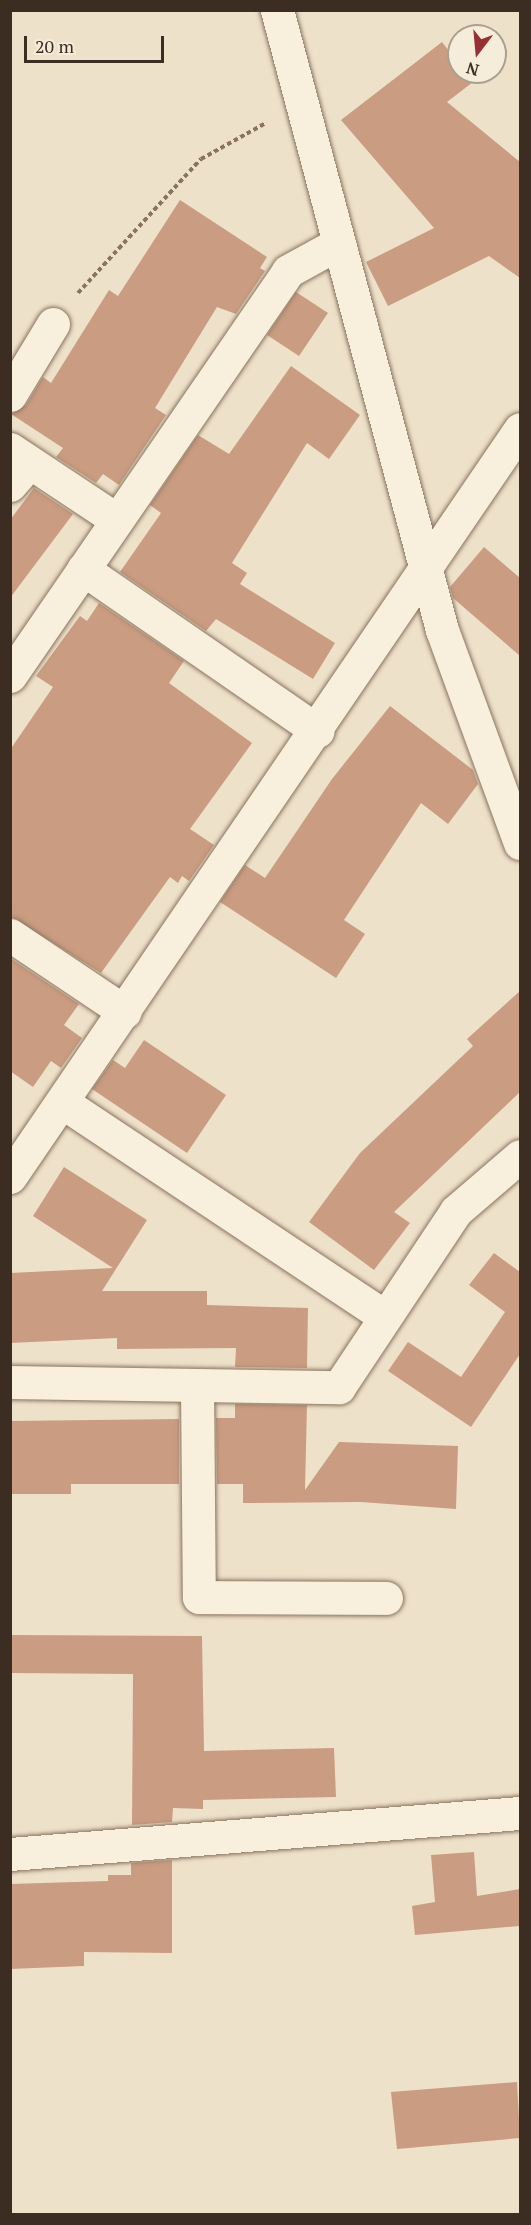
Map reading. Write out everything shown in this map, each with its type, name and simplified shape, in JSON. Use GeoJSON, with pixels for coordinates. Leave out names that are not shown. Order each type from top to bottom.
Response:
{"type":"FeatureCollection","features":[{"type":"Feature","properties":{"kind":"street"},"geometry":{"type":"LineString","coordinates":[[277,10],[442,630],[520,843]]}},
{"type":"Feature","properties":{"kind":"street"},"geometry":{"type":"LineString","coordinates":[[10,676],[288,271],[339,243]]}},
{"type":"Feature","properties":{"kind":"street"},"geometry":{"type":"LineString","coordinates":[[10,395],[53,324]]}},
{"type":"Feature","properties":{"kind":"street"},"geometry":{"type":"LineString","coordinates":[[10,1177],[428,571],[520,429]]}},
{"type":"Feature","properties":{"kind":"street"},"geometry":{"type":"LineString","coordinates":[[17,465],[117,520]]}},
{"type":"Feature","properties":{"kind":"street"},"geometry":{"type":"LineString","coordinates":[[83,569],[318,731]]}},
{"type":"Feature","properties":{"kind":"street"},"geometry":{"type":"LineString","coordinates":[[10,935],[125,1012]]}},
{"type":"Feature","properties":{"kind":"street"},"geometry":{"type":"LineString","coordinates":[[62,1102],[384,1316]]}},
{"type":"Feature","properties":{"kind":"street"},"geometry":{"type":"LineString","coordinates":[[10,1382],[339,1387],[384,1316],[456,1211],[520,1156]]}},
{"type":"Feature","properties":{"kind":"street"},"geometry":{"type":"LineString","coordinates":[[197,1385],[199,1597],[386,1598]]}},
{"type":"Feature","properties":{"kind":"street"},"geometry":{"type":"LineString","coordinates":[[10,1854],[520,1814]]}},
{"type":"Feature","properties":{"kind":"path"},"geometry":{"type":"LineString","coordinates":[[53,324],[114,250],[201,159],[276,117],[304,112]]}},
{"type":"Feature","properties":{"kind":"building"},"geometry":{"type":"Polygon","coordinates":[[[442,42],[447,48],[447,84],[470,84],[447,102],[520,162],[520,278],[489,256],[388,306],[366,262],[434,228],[341,120],[442,42]]]}},
{"type":"Feature","properties":{"kind":"building"},"geometry":{"type":"Polygon","coordinates":[[[180,200],[267,257],[260,268],[265,271],[236,314],[217,307],[155,408],[166,415],[119,485],[103,474],[96,483],[56,457],[63,448],[11,414],[26,405],[43,377],[51,383],[109,290],[118,296],[180,200]]]}},
{"type":"Feature","properties":{"kind":"building"},"geometry":{"type":"Polygon","coordinates":[[[296,292],[328,313],[299,356],[267,335],[296,292]]]}},
{"type":"Feature","properties":{"kind":"building"},"geometry":{"type":"Polygon","coordinates":[[[291,366],[360,415],[329,459],[307,443],[232,563],[247,573],[240,584],[335,643],[313,679],[216,619],[206,631],[120,572],[161,513],[150,505],[198,435],[229,454],[291,366]]]}},
{"type":"Feature","properties":{"kind":"building"},"geometry":{"type":"Polygon","coordinates":[[[34,488],[73,514],[10,598],[10,520],[34,488]]]}},
{"type":"Feature","properties":{"kind":"building"},"geometry":{"type":"Polygon","coordinates":[[[484,547],[520,578],[520,656],[453,598],[450,587],[484,547]]]}},
{"type":"Feature","properties":{"kind":"building"},"geometry":{"type":"Polygon","coordinates":[[[99,603],[184,661],[169,683],[252,743],[190,829],[214,845],[189,881],[182,876],[178,883],[170,877],[101,973],[10,916],[10,750],[53,687],[36,676],[80,616],[87,621],[99,603]]]}},
{"type":"Feature","properties":{"kind":"building"},"geometry":{"type":"Polygon","coordinates":[[[390,706],[473,770],[478,784],[448,824],[421,803],[344,920],[365,934],[336,978],[220,902],[245,865],[265,878],[332,779],[390,706]]]}},
{"type":"Feature","properties":{"kind":"building"},"geometry":{"type":"Polygon","coordinates":[[[10,958],[79,1004],[64,1025],[82,1038],[61,1068],[51,1061],[33,1087],[10,1071],[10,958]]]}},
{"type":"Feature","properties":{"kind":"building"},"geometry":{"type":"Polygon","coordinates":[[[520,991],[520,1092],[394,1212],[410,1223],[374,1270],[309,1222],[360,1153],[473,1046],[467,1039],[520,991]]]}},
{"type":"Feature","properties":{"kind":"building"},"geometry":{"type":"Polygon","coordinates":[[[144,1040],[226,1095],[187,1153],[92,1089],[113,1060],[125,1068],[144,1040]]]}},
{"type":"Feature","properties":{"kind":"building"},"geometry":{"type":"Polygon","coordinates":[[[64,1167],[147,1220],[102,1291],[207,1291],[207,1305],[308,1308],[307,1368],[235,1367],[236,1348],[117,1349],[117,1338],[10,1343],[10,1273],[113,1268],[33,1216],[64,1167]]]}},
{"type":"Feature","properties":{"kind":"building"},"geometry":{"type":"Polygon","coordinates":[[[494,1253],[520,1272],[520,1354],[471,1427],[388,1371],[408,1342],[461,1377],[505,1312],[469,1285],[494,1253]]]}},
{"type":"Feature","properties":{"kind":"building"},"geometry":{"type":"Polygon","coordinates":[[[235,1404],[307,1405],[305,1490],[339,1442],[458,1446],[456,1509],[361,1502],[243,1503],[243,1484],[217,1484],[216,1418],[235,1418],[235,1404]]]}},
{"type":"Feature","properties":{"kind":"building"},"geometry":{"type":"Polygon","coordinates":[[[179,1419],[179,1484],[71,1484],[71,1494],[10,1494],[10,1421],[179,1419]]]}},
{"type":"Feature","properties":{"kind":"building"},"geometry":{"type":"Polygon","coordinates":[[[10,1635],[202,1636],[204,1751],[334,1748],[336,1797],[203,1800],[203,1809],[173,1808],[172,1822],[132,1825],[133,1674],[10,1673],[10,1635]]]}},
{"type":"Feature","properties":{"kind":"building"},"geometry":{"type":"Polygon","coordinates":[[[474,1852],[477,1896],[520,1889],[520,1926],[415,1935],[412,1906],[435,1902],[431,1855],[474,1852]]]}},
{"type":"Feature","properties":{"kind":"building"},"geometry":{"type":"Polygon","coordinates":[[[172,1860],[172,1953],[84,1952],[84,1966],[10,1969],[10,1884],[108,1881],[108,1875],[131,1875],[131,1863],[172,1860]]]}},
{"type":"Feature","properties":{"kind":"building"},"geometry":{"type":"Polygon","coordinates":[[[517,2082],[520,2138],[397,2149],[391,2092],[517,2082]]]}}]}
